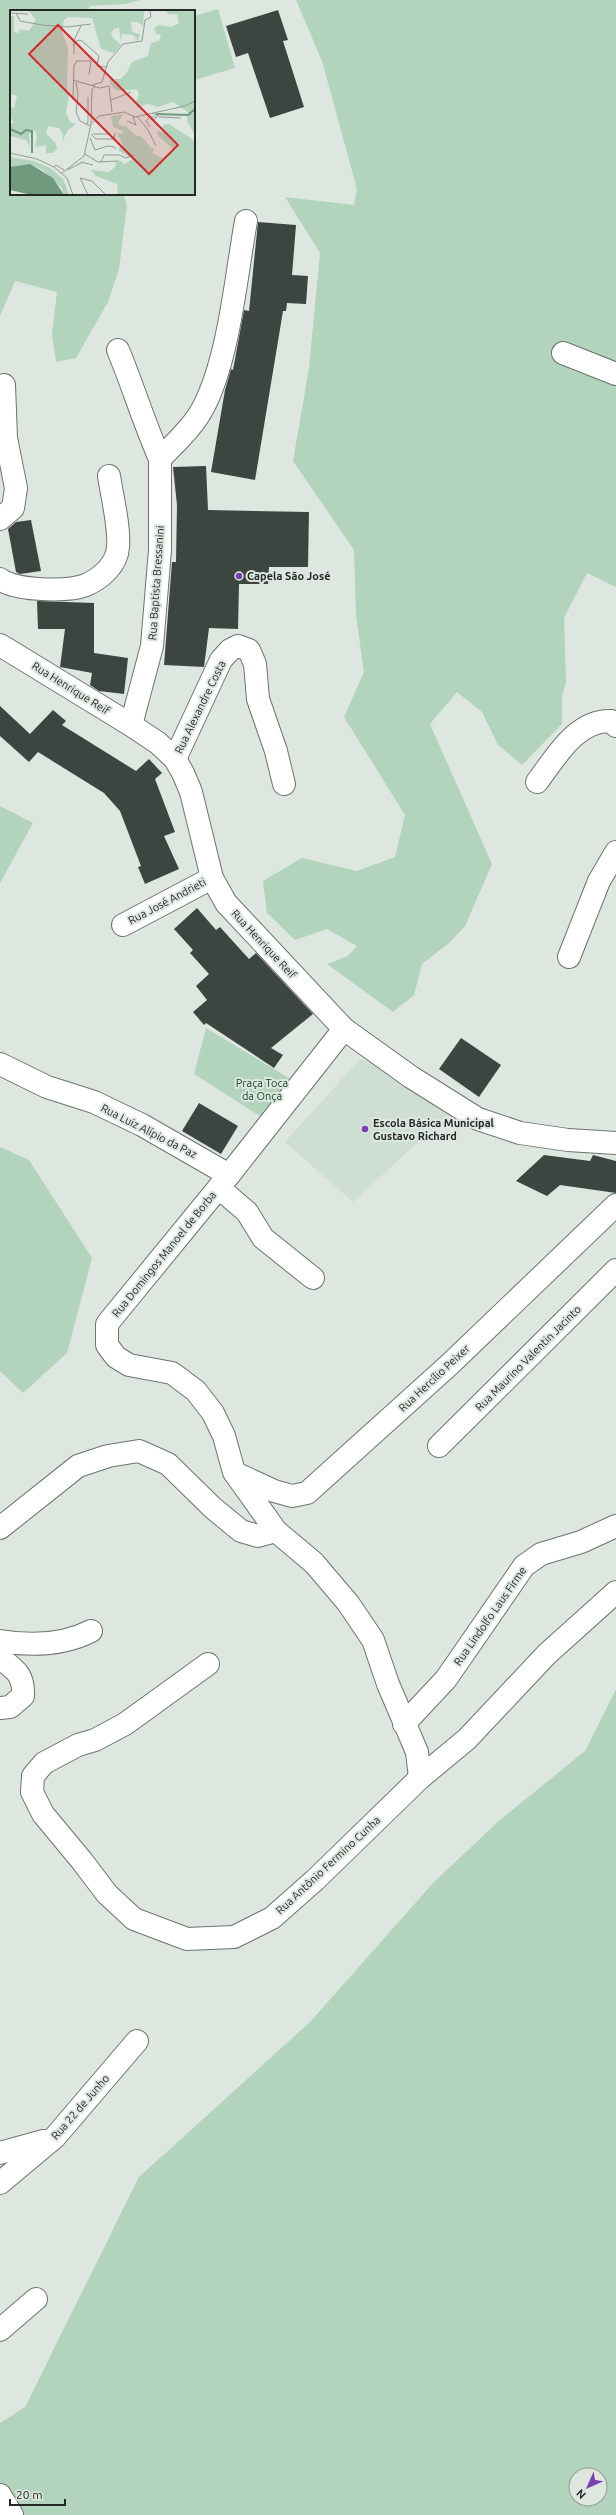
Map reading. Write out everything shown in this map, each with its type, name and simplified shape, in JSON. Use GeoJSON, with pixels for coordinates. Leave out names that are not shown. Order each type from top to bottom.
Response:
{"type":"FeatureCollection","features":[{"type":"Feature","properties":{"kind":"street"},"geometry":{"type":"LineString","coordinates":[[118,350],[138,397],[147,431],[160,459],[182,435],[203,408],[219,366],[246,221]]}},
{"type":"Feature","properties":{"kind":"street"},"geometry":{"type":"LineString","coordinates":[[563,353],[616,374]]}},
{"type":"Feature","properties":{"kind":"street"},"geometry":{"type":"LineString","coordinates":[[0,519],[13,508],[16,488],[6,438],[4,386]]}},
{"type":"Feature","properties":{"kind":"street","name":"Rua Baptista Bressanini"},"geometry":{"type":"LineString","coordinates":[[131,725],[152,646],[160,550],[160,459]]}},
{"type":"Feature","properties":{"kind":"street"},"geometry":{"type":"LineString","coordinates":[[0,579],[8,586],[47,590],[86,585],[109,570],[118,547],[109,476]]}},
{"type":"Feature","properties":{"kind":"street","name":"Rua Henrique Reif"},"geometry":{"type":"LineString","coordinates":[[0,645],[131,725],[158,743],[175,759],[183,772],[191,792],[212,878],[226,903],[344,1029],[417,1081],[478,1119],[520,1133],[568,1140],[616,1143]]}},
{"type":"Feature","properties":{"kind":"street","name":"Rua Alexandre Costa"},"geometry":{"type":"LineString","coordinates":[[175,759],[221,660],[230,650],[238,646],[249,650],[255,664],[258,699],[276,751],[284,784]]}},
{"type":"Feature","properties":{"kind":"street"},"geometry":{"type":"LineString","coordinates":[[537,782],[569,740],[598,720],[611,721],[616,726]]}},
{"type":"Feature","properties":{"kind":"street"},"geometry":{"type":"LineString","coordinates":[[569,957],[599,880],[616,852]]}},
{"type":"Feature","properties":{"kind":"street","name":"Rua José Andrieti"},"geometry":{"type":"LineString","coordinates":[[123,925],[212,878]]}},
{"type":"Feature","properties":{"kind":"street","name":"Rua Domingos Manoel de Borba"},"geometry":{"type":"LineString","coordinates":[[344,1029],[224,1182],[107,1324],[107,1345],[116,1357],[129,1365],[172,1373],[196,1391],[213,1413],[224,1436],[234,1472],[276,1531],[314,1563],[348,1603],[374,1640],[388,1684],[417,1752],[420,1778]]}},
{"type":"Feature","properties":{"kind":"street","name":"Rua Luiz Alípio da Paz"},"geometry":{"type":"LineString","coordinates":[[0,1064],[47,1087],[94,1102],[142,1124],[224,1182],[247,1212],[263,1238],[313,1278]]}},
{"type":"Feature","properties":{"kind":"street","name":"Rua Hercílio Peixer"},"geometry":{"type":"LineString","coordinates":[[234,1472],[274,1491],[292,1496],[307,1493],[449,1365],[616,1206]]}},
{"type":"Feature","properties":{"kind":"street","name":"Rua Maurino Valentin Jacinto"},"geometry":{"type":"LineString","coordinates":[[439,1446],[616,1270]]}},
{"type":"Feature","properties":{"kind":"street"},"geometry":{"type":"LineString","coordinates":[[0,1528],[78,1466],[108,1456],[139,1451],[168,1464],[213,1508],[241,1531],[258,1536],[276,1531]]}},
{"type":"Feature","properties":{"kind":"street","name":"Rua Lindolfo Laus Firme"},"geometry":{"type":"LineString","coordinates":[[404,1724],[446,1679],[524,1566],[541,1554],[581,1542],[616,1526]]}},
{"type":"Feature","properties":{"kind":"street","name":"Rua Antônio Fermino Cunha"},"geometry":{"type":"LineString","coordinates":[[208,1664],[125,1724],[95,1740],[78,1745],[44,1763],[33,1776],[32,1792],[43,1814],[82,1860],[107,1894],[134,1919],[187,1939],[234,1937],[272,1918],[315,1880],[420,1778],[467,1739],[547,1654],[616,1592]]}},
{"type":"Feature","properties":{"kind":"street"},"geometry":{"type":"LineString","coordinates":[[0,1641],[31,1645],[72,1641],[91,1632]]}},
{"type":"Feature","properties":{"kind":"street"},"geometry":{"type":"LineString","coordinates":[[0,1658],[13,1668],[24,1682],[22,1696],[10,1707],[0,1708]]}},
{"type":"Feature","properties":{"kind":"street","name":"Rua 22 de Junho"},"geometry":{"type":"LineString","coordinates":[[0,2183],[55,2136],[137,2041]]}},
{"type":"Feature","properties":{"kind":"street"},"geometry":{"type":"LineString","coordinates":[[0,2153],[16,2150],[55,2136]]}},
{"type":"Feature","properties":{"kind":"street"},"geometry":{"type":"LineString","coordinates":[[0,2330],[36,2299]]}},
{"type":"Feature","properties":{"kind":"street"},"geometry":{"type":"LineString","coordinates":[[0,2496],[12,2515]]}},
{"type":"Feature","properties":{"kind":"shaded area","name":"Escola Básica Municipal Gustavo Richard"},"geometry":{"type":"Polygon","coordinates":[[[360,1059],[375,1063],[447,1115],[353,1202],[285,1142],[360,1059]]]}},
{"type":"Feature","properties":{"kind":"green space"},"geometry":{"type":"Polygon","coordinates":[[[0,0],[140,0],[126,4],[90,6],[88,10],[10,10],[10,195],[123,195],[127,205],[119,269],[108,302],[76,358],[56,362],[52,334],[57,292],[15,281],[0,316],[0,0]]]}},
{"type":"Feature","properties":{"kind":"green space"},"geometry":{"type":"Polygon","coordinates":[[[296,0],[616,0],[616,587],[587,573],[564,618],[566,683],[562,696],[562,724],[522,765],[498,745],[482,712],[457,692],[430,724],[492,864],[465,926],[449,943],[422,964],[414,995],[393,1012],[327,964],[348,956],[357,946],[327,929],[295,940],[267,913],[263,881],[302,858],[357,871],[395,857],[405,815],[344,717],[364,672],[356,616],[354,550],[293,461],[309,368],[320,253],[285,197],[354,205],[357,189],[322,61],[296,0]]]}},
{"type":"Feature","properties":{"kind":"green space"},"geometry":{"type":"Polygon","coordinates":[[[218,9],[235,68],[195,80],[195,16],[218,9]]]}},
{"type":"Feature","properties":{"kind":"green space"},"geometry":{"type":"Polygon","coordinates":[[[0,806],[33,823],[0,883],[0,806]]]}},
{"type":"Feature","properties":{"kind":"green space","name":"Praça Toca da Onça"},"geometry":{"type":"Polygon","coordinates":[[[206,1028],[297,1083],[268,1121],[194,1074],[206,1028]]]}},
{"type":"Feature","properties":{"kind":"green space"},"geometry":{"type":"Polygon","coordinates":[[[0,1147],[29,1160],[92,1258],[67,1353],[23,1393],[0,1371],[0,1147]]]}},
{"type":"Feature","properties":{"kind":"green space"},"geometry":{"type":"Polygon","coordinates":[[[616,1689],[616,2515],[0,2515],[0,2423],[25,2407],[139,2177],[310,2022],[434,1882],[500,1820],[585,1751],[616,1689]]]}},
{"type":"Feature","properties":{"kind":"building"},"geometry":{"type":"Polygon","coordinates":[[[278,10],[288,40],[283,41],[304,107],[270,118],[248,53],[236,57],[226,26],[278,10]]]}},
{"type":"Feature","properties":{"kind":"building"},"geometry":{"type":"Polygon","coordinates":[[[258,222],[296,225],[292,275],[308,276],[306,304],[287,303],[286,311],[283,311],[255,480],[211,472],[225,390],[231,369],[233,370],[244,310],[249,311],[258,222]]]}},
{"type":"Feature","properties":{"kind":"building"},"geometry":{"type":"Polygon","coordinates":[[[206,466],[208,510],[309,512],[308,567],[269,567],[268,584],[239,584],[238,629],[209,628],[204,667],[164,665],[172,562],[176,562],[177,505],[173,467],[206,466]]]}},
{"type":"Feature","properties":{"kind":"building"},"geometry":{"type":"Polygon","coordinates":[[[31,520],[41,571],[20,574],[16,572],[8,529],[16,522],[31,520]]]}},
{"type":"Feature","properties":{"kind":"building"},"geometry":{"type":"Polygon","coordinates":[[[37,601],[94,603],[94,653],[128,658],[124,694],[99,691],[90,685],[92,673],[60,667],[65,629],[38,629],[37,601]]]}},
{"type":"Feature","properties":{"kind":"building"},"geometry":{"type":"Polygon","coordinates":[[[0,706],[30,734],[53,710],[66,721],[62,725],[136,771],[149,759],[162,773],[155,779],[175,832],[164,836],[179,869],[145,884],[138,867],[141,866],[120,811],[104,793],[38,752],[29,762],[0,736],[0,706]]]}},
{"type":"Feature","properties":{"kind":"building"},"geometry":{"type":"Polygon","coordinates":[[[197,908],[216,930],[220,927],[249,959],[256,953],[313,1014],[271,1048],[283,1055],[274,1068],[206,1023],[204,1025],[193,1012],[207,1000],[196,986],[209,974],[190,953],[193,950],[174,929],[197,908]]]}},
{"type":"Feature","properties":{"kind":"building"},"geometry":{"type":"Polygon","coordinates":[[[461,1038],[501,1065],[479,1097],[439,1069],[461,1038]]]}},
{"type":"Feature","properties":{"kind":"building"},"geometry":{"type":"Polygon","coordinates":[[[199,1103],[238,1126],[221,1154],[182,1131],[199,1103]]]}},
{"type":"Feature","properties":{"kind":"building"},"geometry":{"type":"Polygon","coordinates":[[[544,1155],[590,1161],[593,1155],[616,1161],[616,1193],[560,1185],[547,1196],[516,1181],[544,1155]]]}},
{"type":"Feature","properties":{"kind":"place","name":"Capela São José"},"geometry":{"type":"Point","coordinates":[239,576]}},
{"type":"Feature","properties":{"kind":"place","name":"Escola Básica Municipal Gustavo Richard"},"geometry":{"type":"Point","coordinates":[365,1129]}}]}
